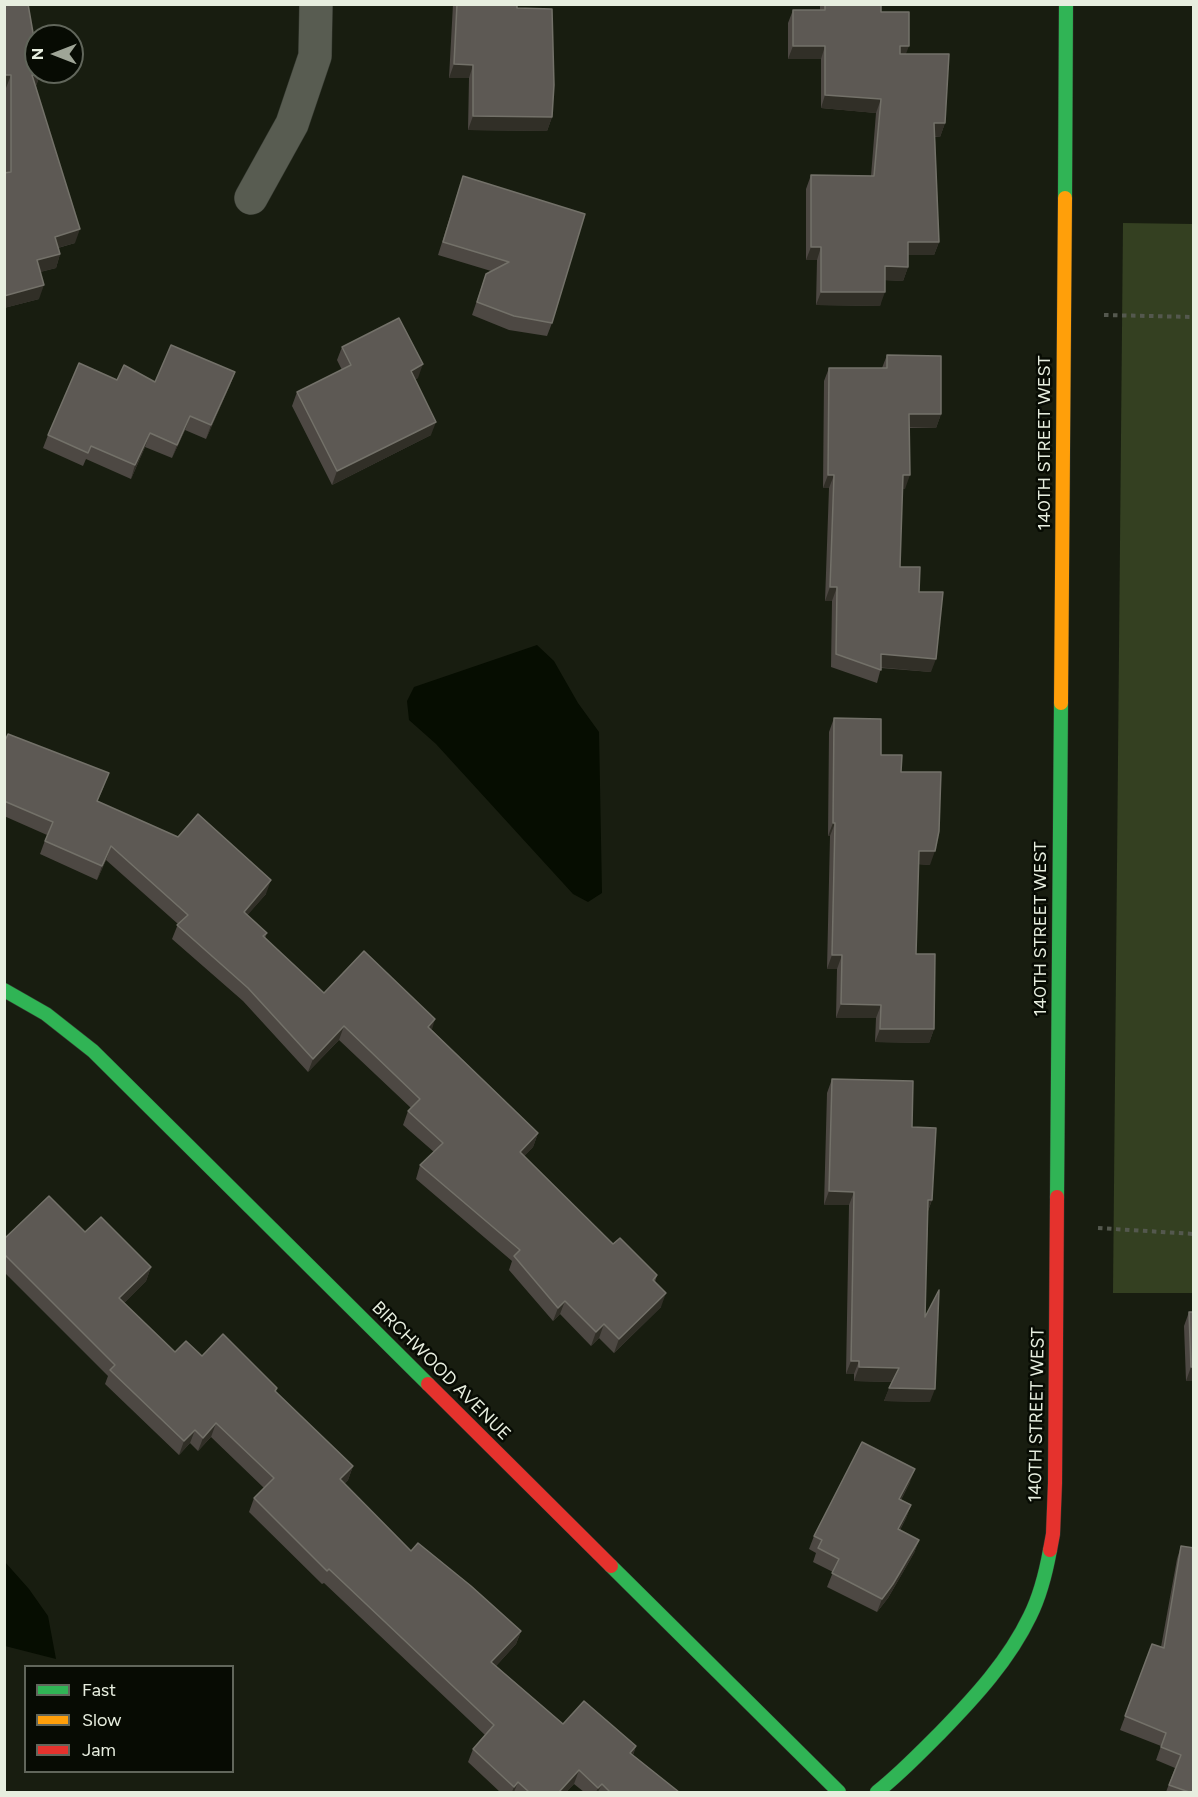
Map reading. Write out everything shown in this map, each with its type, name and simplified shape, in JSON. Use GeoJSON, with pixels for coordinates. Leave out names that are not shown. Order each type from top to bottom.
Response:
{"type":"FeatureCollection","features":[{"type":"Feature","properties":{"kind":"street"},"geometry":{"type":"LineString","coordinates":[[250,198],[292,124],[315,56],[316,4]]}},
{"type":"Feature","properties":{"kind":"street","name":"140TH STREET WEST"},"geometry":{"type":"LineString","coordinates":[[877,1792],[899,1775],[973,1699],[1007,1656],[1030,1615],[1046,1570],[1053,1534],[1066,4]]}},
{"type":"Feature","properties":{"kind":"street","name":"BIRCHWOOD AVENUE"},"geometry":{"type":"LineString","coordinates":[[4,990],[46,1014],[93,1051],[839,1792]]}},
{"type":"Feature","properties":{"kind":"path"},"geometry":{"type":"LineString","coordinates":[[1064,314],[1194,317]]}},
{"type":"Feature","properties":{"kind":"path"},"geometry":{"type":"LineString","coordinates":[[1057,1225],[1194,1234]]}},
{"type":"Feature","properties":{"kind":"green space"},"geometry":{"type":"Polygon","coordinates":[[[1123,223],[1193,224],[1193,1293],[1113,1293],[1123,223]]]}},
{"type":"Feature","properties":{"kind":"shaded area"},"geometry":{"type":"Polygon","coordinates":[[[537,645],[554,661],[578,703],[599,732],[602,893],[588,902],[573,894],[436,744],[409,720],[407,701],[414,687],[537,645]]]}},
{"type":"Feature","properties":{"kind":"shaded area"},"geometry":{"type":"Polygon","coordinates":[[[5,1562],[29,1589],[48,1616],[56,1659],[5,1646],[5,1562]]]}},
{"type":"Feature","properties":{"kind":"building"},"geometry":{"type":"Polygon","coordinates":[[[4,4],[28,4],[31,24],[24,24],[24,84],[35,84],[80,229],[55,237],[60,254],[37,260],[44,285],[4,296],[4,173],[11,172],[11,75],[4,75],[4,4]]]}},
{"type":"Feature","properties":{"kind":"building"},"geometry":{"type":"Polygon","coordinates":[[[457,4],[517,4],[517,8],[552,9],[554,85],[552,117],[473,116],[473,65],[454,64],[457,4]]]}},
{"type":"Feature","properties":{"kind":"building"},"geometry":{"type":"Polygon","coordinates":[[[825,4],[881,4],[881,12],[909,12],[909,46],[900,46],[900,54],[949,54],[945,123],[934,123],[939,242],[908,242],[908,267],[885,266],[885,292],[821,292],[821,247],[811,247],[811,175],[874,176],[881,99],[825,95],[825,46],[793,46],[793,10],[825,10],[825,4]]]}},
{"type":"Feature","properties":{"kind":"building"},"geometry":{"type":"Polygon","coordinates":[[[463,176],[585,214],[552,323],[514,316],[477,302],[486,274],[509,262],[443,242],[463,176]]]}},
{"type":"Feature","properties":{"kind":"building"},"geometry":{"type":"Polygon","coordinates":[[[399,318],[423,364],[411,371],[436,422],[337,471],[297,392],[351,365],[342,347],[399,318]]]}},
{"type":"Feature","properties":{"kind":"building"},"geometry":{"type":"Polygon","coordinates":[[[171,345],[235,372],[211,425],[190,416],[177,445],[150,433],[135,465],[91,446],[88,453],[48,435],[79,363],[117,380],[124,365],[155,382],[171,345]]]}},
{"type":"Feature","properties":{"kind":"building"},"geometry":{"type":"Polygon","coordinates":[[[887,355],[941,356],[941,414],[909,414],[910,475],[903,475],[900,567],[920,567],[919,592],[943,592],[936,659],[881,654],[881,670],[836,654],[837,587],[830,587],[834,475],[828,475],[829,368],[887,368],[887,355]]]}},
{"type":"Feature","properties":{"kind":"building"},"geometry":{"type":"Polygon","coordinates":[[[834,718],[881,719],[881,755],[902,755],[901,772],[941,772],[939,831],[935,851],[919,851],[916,954],[935,954],[934,1029],[880,1029],[881,1005],[841,1004],[842,955],[832,955],[835,823],[833,823],[834,718]]]}},
{"type":"Feature","properties":{"kind":"building"},"geometry":{"type":"Polygon","coordinates":[[[8,734],[109,773],[97,801],[178,837],[198,814],[271,880],[244,912],[267,933],[263,936],[324,993],[364,951],[435,1019],[428,1027],[538,1133],[520,1152],[613,1244],[620,1238],[657,1275],[653,1280],[666,1293],[619,1339],[604,1324],[596,1332],[565,1301],[558,1308],[514,1256],[520,1250],[420,1165],[443,1143],[408,1111],[420,1099],[344,1026],[313,1059],[248,988],[177,925],[188,915],[111,846],[102,866],[45,841],[53,822],[4,801],[4,743],[8,734]]]}},
{"type":"Feature","properties":{"kind":"building"},"geometry":{"type":"Polygon","coordinates":[[[832,1079],[913,1081],[912,1127],[936,1128],[932,1200],[928,1200],[925,1317],[939,1290],[935,1389],[889,1388],[899,1368],[859,1367],[859,1361],[851,1361],[854,1192],[829,1191],[832,1079]]]}},
{"type":"Feature","properties":{"kind":"building"},"geometry":{"type":"Polygon","coordinates":[[[49,1196],[85,1232],[101,1217],[151,1267],[119,1298],[175,1352],[186,1341],[202,1356],[223,1334],[277,1388],[275,1391],[353,1466],[340,1479],[411,1551],[418,1543],[521,1631],[491,1662],[563,1724],[584,1701],[636,1746],[630,1753],[679,1792],[610,1792],[602,1784],[598,1788],[579,1770],[559,1792],[529,1792],[518,1782],[514,1787],[473,1749],[494,1725],[329,1569],[327,1571],[254,1498],[274,1478],[216,1423],[203,1438],[195,1430],[184,1441],[110,1370],[115,1365],[4,1254],[4,1239],[49,1196]]]}},
{"type":"Feature","properties":{"kind":"building"},"geometry":{"type":"Polygon","coordinates":[[[1189,1312],[1194,1312],[1194,1367],[1191,1367],[1189,1312]]]}},
{"type":"Feature","properties":{"kind":"building"},"geometry":{"type":"Polygon","coordinates":[[[862,1442],[915,1469],[899,1499],[911,1505],[898,1529],[919,1540],[882,1599],[832,1573],[839,1559],[818,1548],[822,1540],[814,1536],[862,1442]]]}},
{"type":"Feature","properties":{"kind":"building"},"geometry":{"type":"Polygon","coordinates":[[[1181,1546],[1194,1548],[1194,1792],[1169,1785],[1181,1755],[1161,1747],[1166,1733],[1125,1716],[1152,1644],[1164,1648],[1181,1546]]]}},
{"type":"Feature","properties":{"kind":"traffic: fast"},"geometry":{"type":"LineString","coordinates":[[1065,198],[1066,4]]}},
{"type":"Feature","properties":{"kind":"traffic: fast"},"geometry":{"type":"LineString","coordinates":[[1057,1197],[1061,703]]}},
{"type":"Feature","properties":{"kind":"traffic: fast"},"geometry":{"type":"LineString","coordinates":[[4,990],[46,1014],[93,1051],[428,1384]]}},
{"type":"Feature","properties":{"kind":"traffic: fast"},"geometry":{"type":"LineString","coordinates":[[877,1792],[941,1732],[979,1692],[1002,1663],[1034,1608],[1050,1550]]}},
{"type":"Feature","properties":{"kind":"traffic: fast"},"geometry":{"type":"LineString","coordinates":[[611,1566],[839,1792]]}},
{"type":"Feature","properties":{"kind":"traffic: slow"},"geometry":{"type":"LineString","coordinates":[[1061,703],[1065,198]]}},
{"type":"Feature","properties":{"kind":"traffic: jam"},"geometry":{"type":"LineString","coordinates":[[1050,1550],[1053,1534],[1055,1483],[1057,1197]]}},
{"type":"Feature","properties":{"kind":"traffic: jam"},"geometry":{"type":"LineString","coordinates":[[428,1384],[611,1566]]}}]}
